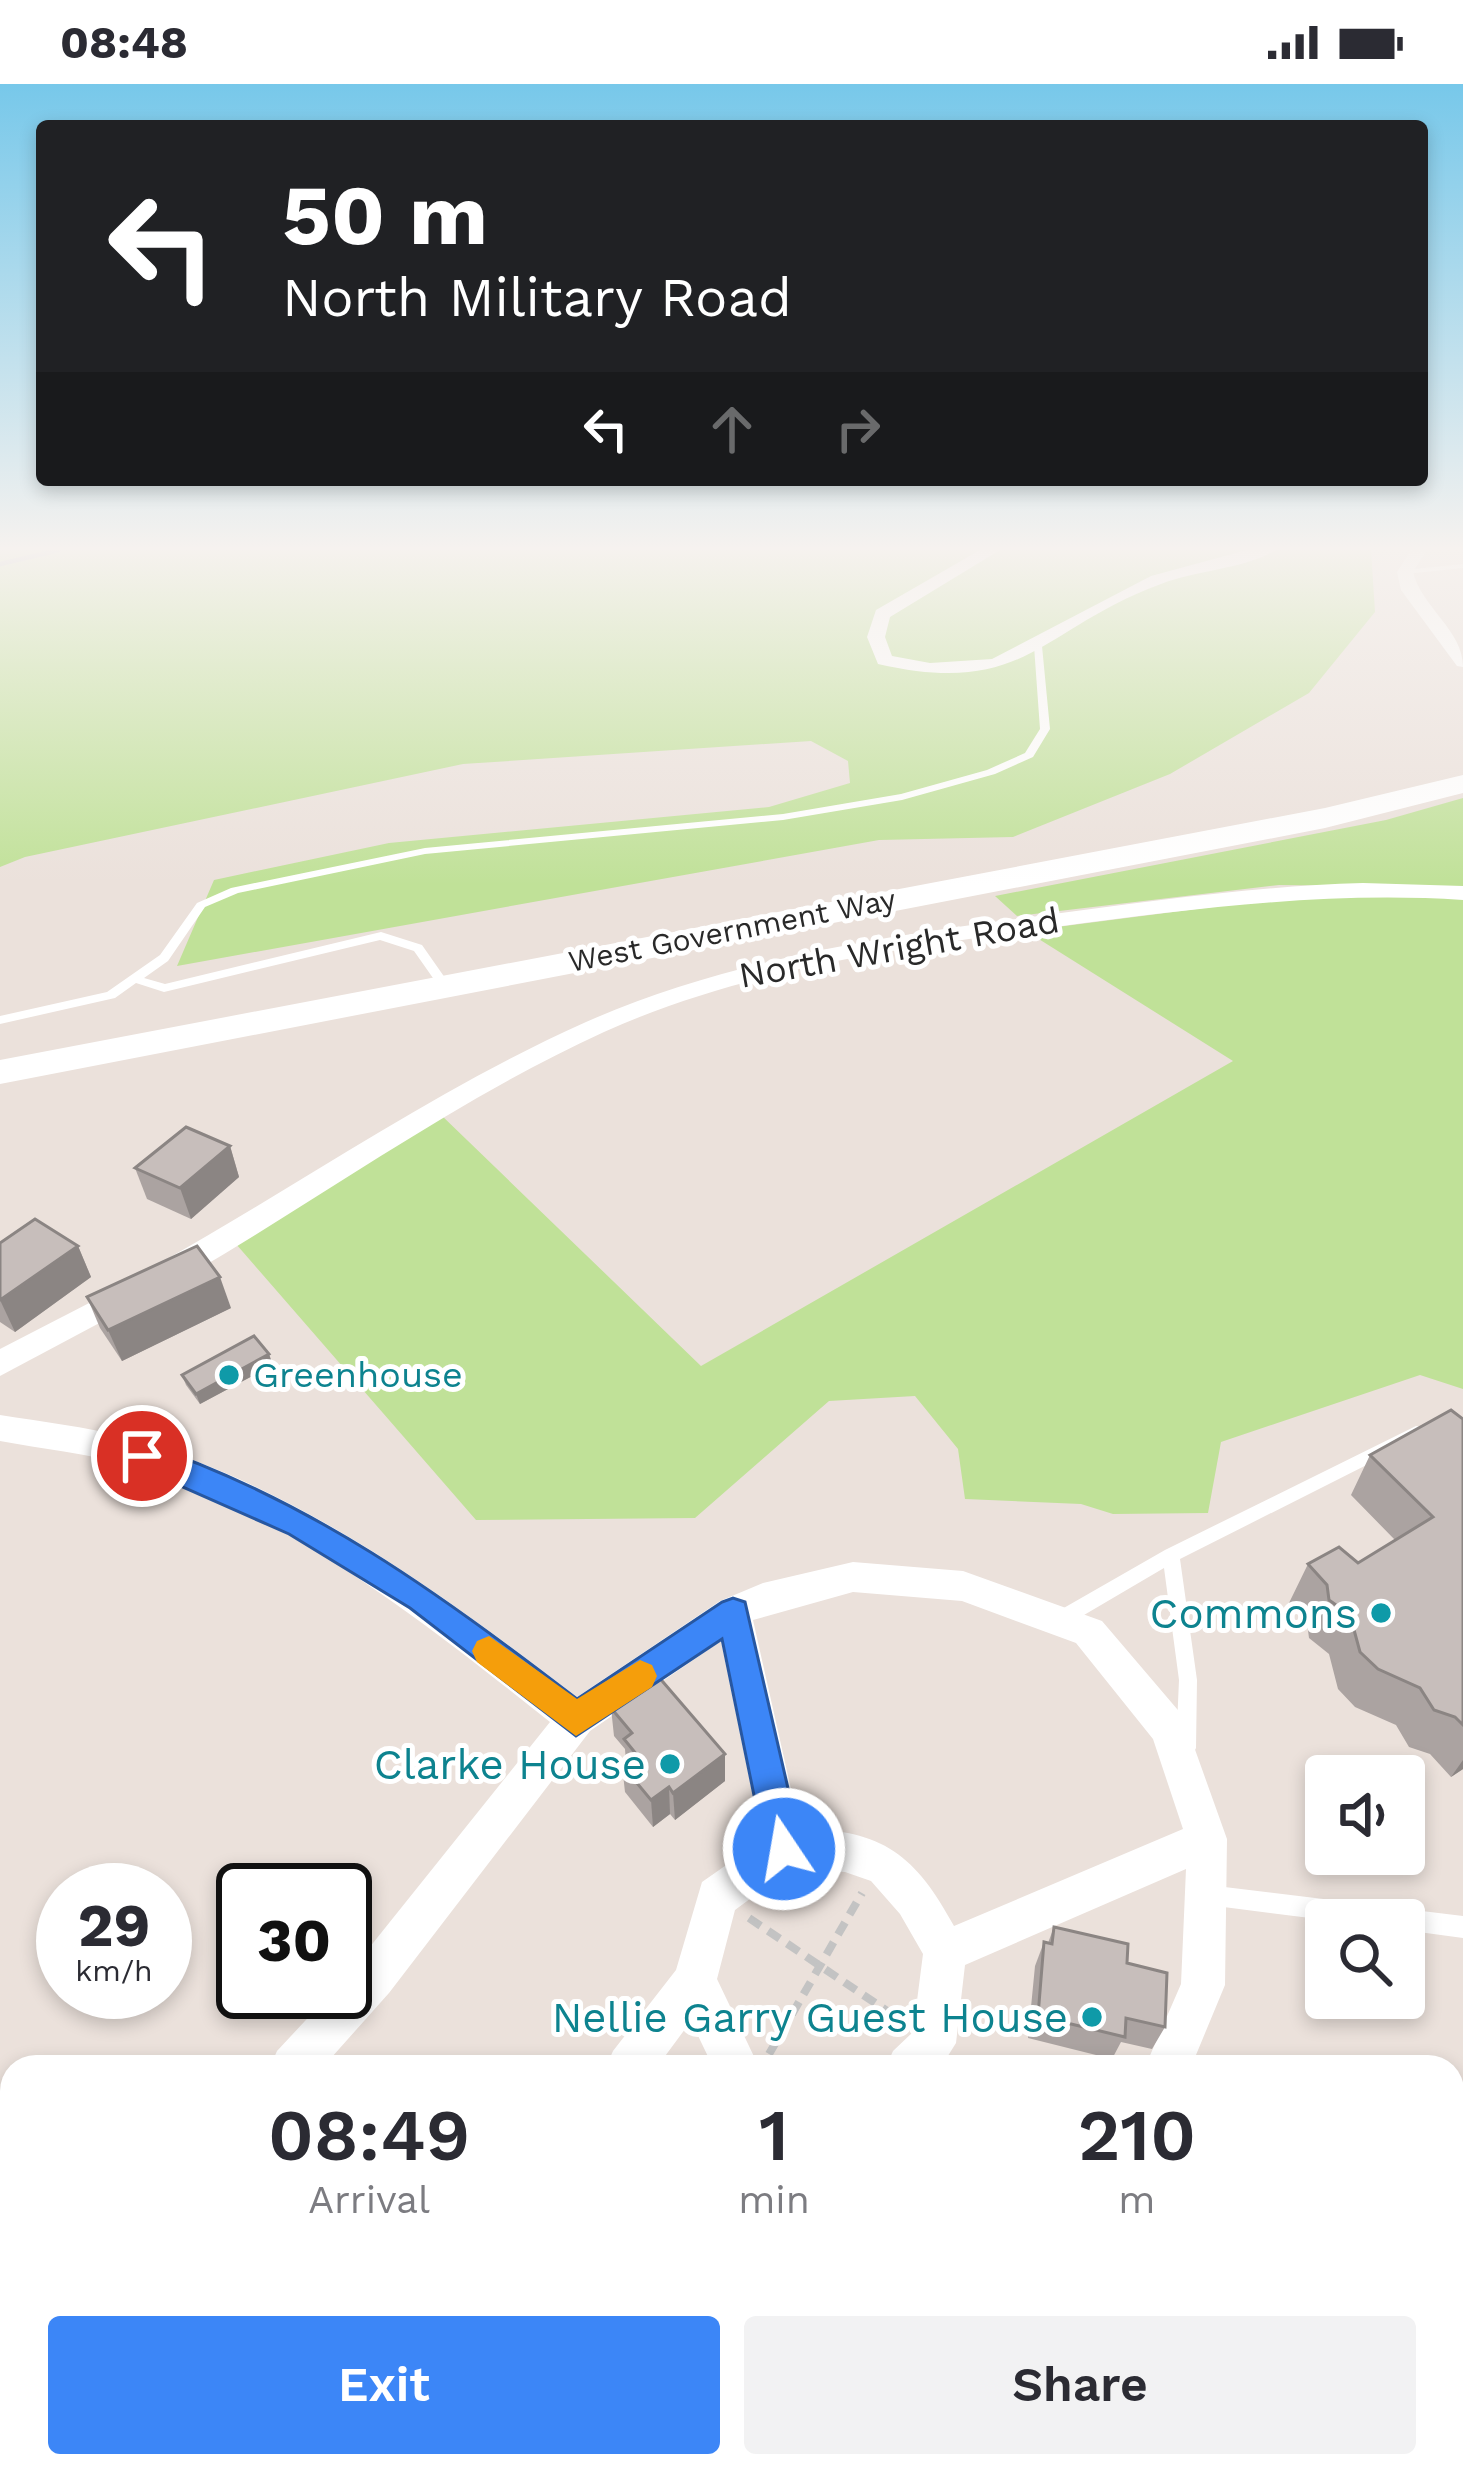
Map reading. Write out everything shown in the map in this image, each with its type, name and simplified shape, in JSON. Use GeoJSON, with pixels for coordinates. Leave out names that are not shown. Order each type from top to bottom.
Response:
{"type":"FeatureCollection","features":[{"type":"Feature","properties":{"kind":"main road","name":"West Government Way"},"geometry":{"type":"LineString","coordinates":[[0,1072],[1324,818],[1463,784]]}},
{"type":"Feature","properties":{"kind":"street"},"geometry":{"type":"LineString","coordinates":[[891,662],[926,670],[985,670],[1003,662]]}},
{"type":"Feature","properties":{"kind":"street","name":"North Wright Road"},"geometry":{"type":"LineString","coordinates":[[0,1364],[266,1219],[424,1113],[599,1025],[728,976],[1023,924],[1246,896],[1322,889],[1463,893]]}},
{"type":"Feature","properties":{"kind":"street"},"geometry":{"type":"LineString","coordinates":[[0,1428],[142,1456],[301,1525],[421,1598],[576,1720]]}},
{"type":"Feature","properties":{"kind":"street"},"geometry":{"type":"LineString","coordinates":[[304,2055],[374,1978],[576,1720],[733,1612],[763,1599],[854,1577],[963,1586],[1074,1626],[1169,1730],[1207,1839],[1203,1985],[1173,2055]]}},
{"type":"Feature","properties":{"kind":"street"},"geometry":{"type":"LineString","coordinates":[[733,1612],[784,1849]]}},
{"type":"Feature","properties":{"kind":"street"},"geometry":{"type":"LineString","coordinates":[[945,1952],[1207,1839]]}},
{"type":"Feature","properties":{"kind":"street"},"geometry":{"type":"LineString","coordinates":[[638,2055],[695,1981],[717,1897],[784,1849],[842,1847],[880,1862],[913,1888],[945,1952],[921,2055]]}},
{"type":"Feature","properties":{"kind":"street"},"geometry":{"type":"LineString","coordinates":[[695,1981],[730,2055]]}},
{"type":"Feature","properties":{"kind":"lane"},"geometry":{"type":"LineString","coordinates":[[0,1021],[89,1004],[136,979],[179,942],[200,905],[236,890],[425,851],[783,817],[902,797],[991,772],[1029,755],[1045,729],[1039,662]]}},
{"type":"Feature","properties":{"kind":"lane"},"geometry":{"type":"LineString","coordinates":[[136,979],[164,988],[381,936],[418,948],[443,985]]}},
{"type":"Feature","properties":{"kind":"lane"},"geometry":{"type":"LineString","coordinates":[[1074,1626],[1171,1555],[1426,1428]]}},
{"type":"Feature","properties":{"kind":"lane"},"geometry":{"type":"LineString","coordinates":[[1171,1555],[1188,1680],[1187,1748],[1180,1762]]}},
{"type":"Feature","properties":{"kind":"lane"},"geometry":{"type":"LineString","coordinates":[[1205,1894],[1463,1927]]}},
{"type":"Feature","properties":{"kind":"path"},"geometry":{"type":"LineString","coordinates":[[769,2055],[880,1862]]}},
{"type":"Feature","properties":{"kind":"path"},"geometry":{"type":"LineString","coordinates":[[717,1897],[820,1964],[921,2055]]}},
{"type":"Feature","properties":{"kind":"green space"},"geometry":{"type":"Polygon","coordinates":[[[0,662],[1335,662],[1309,693],[1170,774],[1013,837],[879,840],[177,966],[214,880],[389,843],[769,807],[850,783],[848,761],[811,741],[463,764],[25,857],[0,867],[0,662]]]}},
{"type":"Feature","properties":{"kind":"green space"},"geometry":{"type":"Polygon","coordinates":[[[1463,798],[1463,887],[1279,885],[1017,916],[995,896],[1386,820],[1463,798]]]}},
{"type":"Feature","properties":{"kind":"green space"},"geometry":{"type":"Polygon","coordinates":[[[1321,893],[1463,898],[1463,1389],[1420,1375],[1221,1442],[1208,1513],[1113,1514],[1081,1504],[965,1499],[958,1449],[915,1396],[829,1401],[695,1518],[476,1520],[236,1244],[439,1113],[701,1366],[1233,1061],[1026,931],[1321,893]]]}},
{"type":"Feature","properties":{"kind":"building"},"geometry":{"type":"Polygon","coordinates":[[[186,1127],[230,1146],[180,1188],[135,1168],[186,1127]]]}},
{"type":"Feature","properties":{"kind":"building"},"geometry":{"type":"Polygon","coordinates":[[[35,1219],[78,1246],[0,1300],[0,1243],[35,1219]]]}},
{"type":"Feature","properties":{"kind":"building"},"geometry":{"type":"Polygon","coordinates":[[[197,1246],[220,1277],[108,1330],[87,1297],[197,1246]]]}},
{"type":"Feature","properties":{"kind":"building"},"geometry":{"type":"Polygon","coordinates":[[[254,1336],[269,1354],[196,1394],[182,1375],[254,1336]]]}},
{"type":"Feature","properties":{"kind":"building","name":"Commons"},"geometry":{"type":"Polygon","coordinates":[[[1451,1410],[1463,1419],[1463,1725],[1434,1710],[1420,1688],[1378,1669],[1360,1652],[1350,1615],[1329,1600],[1327,1585],[1308,1564],[1339,1547],[1358,1563],[1433,1517],[1370,1455],[1451,1410]]]}},
{"type":"Feature","properties":{"kind":"building","name":"Clarke House"},"geometry":{"type":"Polygon","coordinates":[[[657,1675],[725,1754],[673,1793],[669,1787],[651,1800],[622,1765],[637,1755],[624,1739],[632,1733],[611,1708],[657,1675]]]}},
{"type":"Feature","properties":{"kind":"building","name":"Nellie Garry Guest House"},"geometry":{"type":"Polygon","coordinates":[[[1054,1927],[1128,1944],[1127,1963],[1167,1973],[1165,2027],[1126,2018],[1125,2037],[1038,2016],[1044,1942],[1052,1944],[1054,1927]]]}},
{"type":"Feature","properties":{"kind":"slow traffic"},"geometry":{"type":"LineString","coordinates":[[489,1651],[576,1720],[640,1676]]}},
{"type":"Feature","properties":{"kind":"place","name":"Greenhouse"},"geometry":{"type":"Point","coordinates":[229,1375]}},
{"type":"Feature","properties":{"kind":"place","name":"Commons"},"geometry":{"type":"Point","coordinates":[1381,1613]}},
{"type":"Feature","properties":{"kind":"place","name":"Clarke House"},"geometry":{"type":"Point","coordinates":[670,1764]}},
{"type":"Feature","properties":{"kind":"place","name":"Nellie Garry Guest House"},"geometry":{"type":"Point","coordinates":[1092,2017]}},
{"type":"Feature","properties":{"kind":"route"},"geometry":{"type":"LineString","coordinates":[[142,1456],[301,1525],[341,1549],[421,1598],[576,1720],[733,1612],[784,1849]]}}]}
